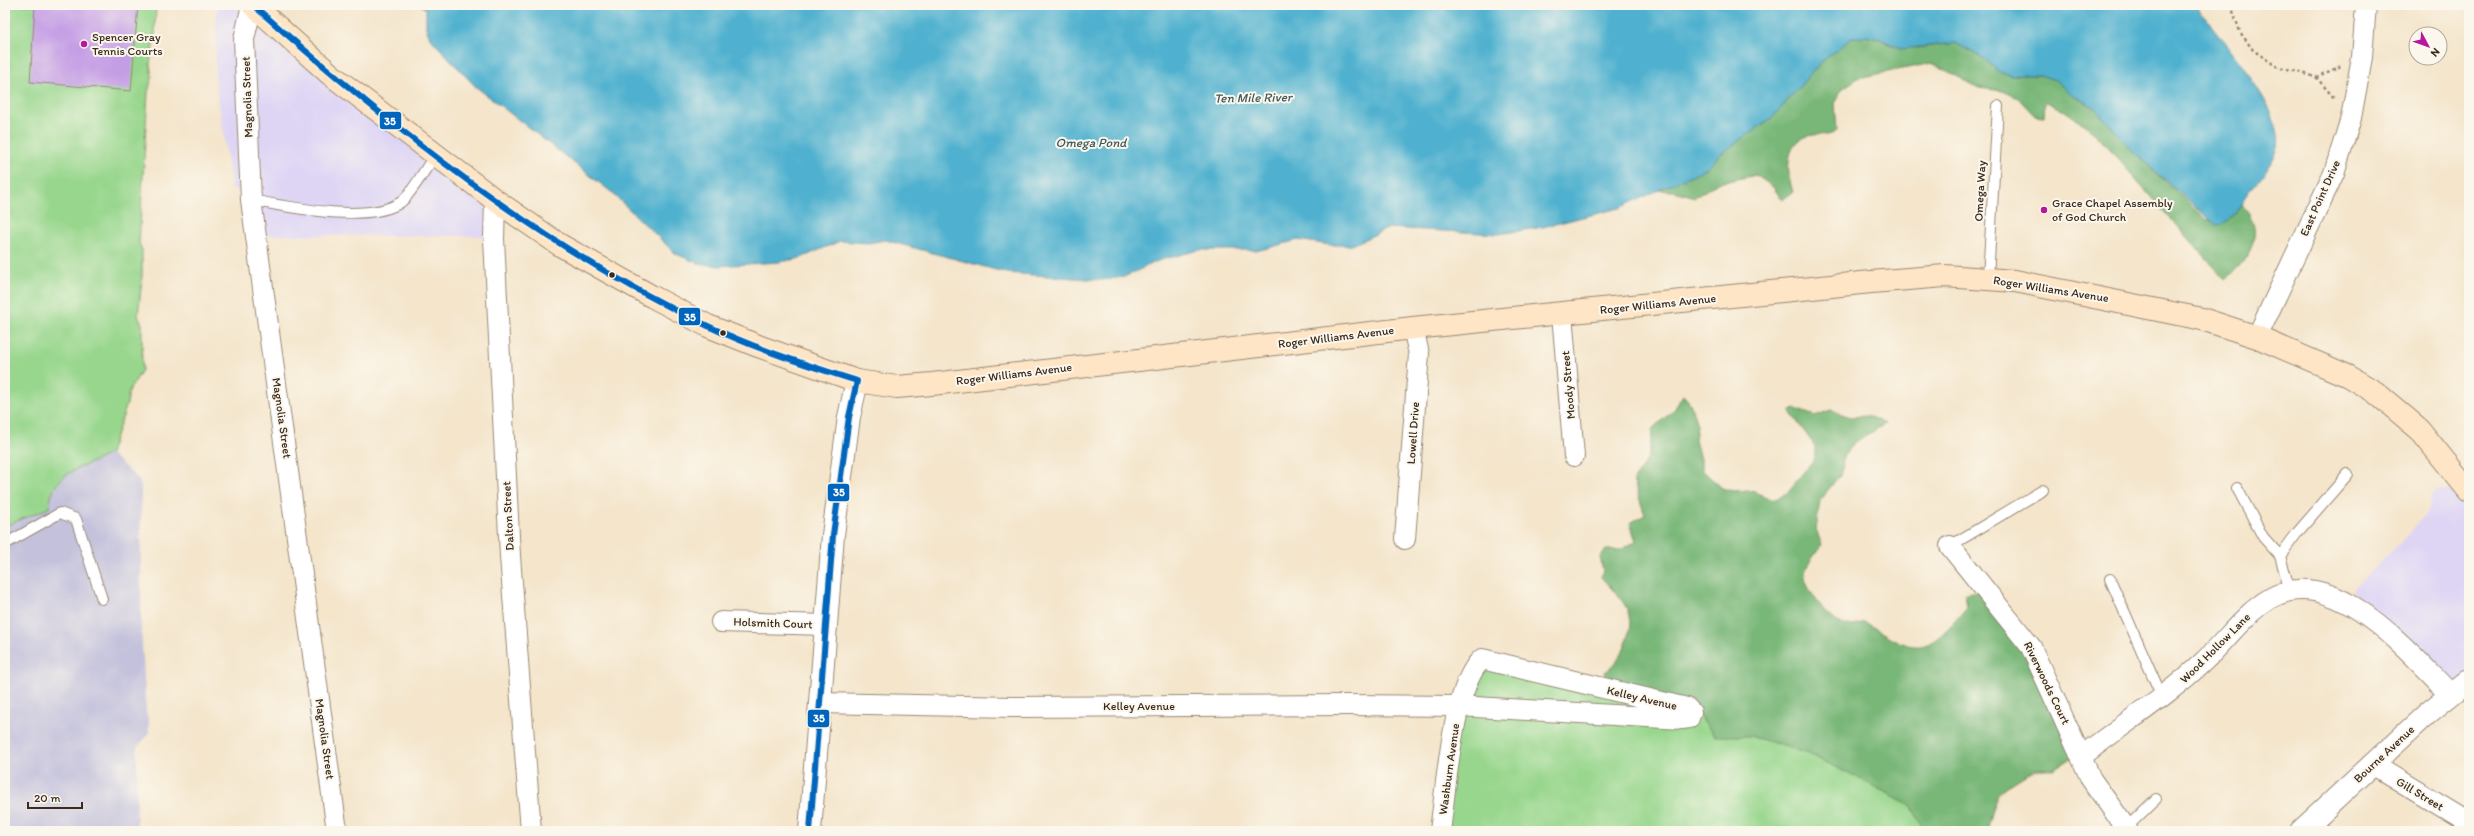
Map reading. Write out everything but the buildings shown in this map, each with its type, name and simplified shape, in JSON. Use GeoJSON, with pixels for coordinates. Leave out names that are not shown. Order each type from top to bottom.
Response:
{"type":"FeatureCollection","features":[{"type":"Feature","properties":{"kind":"main road","name":"Roger Williams Avenue"},"geometry":{"type":"LineString","coordinates":[[253,5],[330,74],[495,200],[560,245],[708,326],[806,365],[857,381],[897,387],[932,384],[1413,328],[1944,276],[1988,278],[2015,281],[2123,301],[2202,318],[2257,337],[2348,376],[2375,392],[2419,429],[2469,491]]}},
{"type":"Feature","properties":{"kind":"street","name":"Magnolia Street"},"geometry":{"type":"LineString","coordinates":[[253,5],[244,39],[251,200],[279,394],[337,831]]}},
{"type":"Feature","properties":{"kind":"street","name":"East Point Drive"},"geometry":{"type":"LineString","coordinates":[[2257,337],[2334,173],[2351,118],[2362,57],[2366,5]]}},
{"type":"Feature","properties":{"kind":"street","name":"Dalton Street"},"geometry":{"type":"LineString","coordinates":[[495,200],[494,239],[510,556],[530,831]]}},
{"type":"Feature","properties":{"kind":"street","name":"Moody Street"},"geometry":{"type":"LineString","coordinates":[[1562,314],[1574,456]]}},
{"type":"Feature","properties":{"kind":"street","name":"Lowell Drive"},"geometry":{"type":"LineString","coordinates":[[1405,539],[1418,354],[1413,328]]}},
{"type":"Feature","properties":{"kind":"street"},"geometry":{"type":"LineString","coordinates":[[810,831],[833,535],[849,417],[857,381]]}},
{"type":"Feature","properties":{"kind":"street","name":"Riverwoods Court"},"geometry":{"type":"LineString","coordinates":[[1950,546],[2031,647],[2091,779],[2125,830]]}},
{"type":"Feature","properties":{"kind":"street","name":"Wood Hollow Lane"},"geometry":{"type":"LineString","coordinates":[[2081,757],[2162,697],[2204,662],[2249,613],[2272,598],[2290,591],[2332,594],[2350,604],[2401,646],[2451,694]]}},
{"type":"Feature","properties":{"kind":"street","name":"Holsmith Court"},"geometry":{"type":"LineString","coordinates":[[721,622],[826,625]]}},
{"type":"Feature","properties":{"kind":"street","name":"Kelley Avenue"},"geometry":{"type":"LineString","coordinates":[[819,703],[1014,707],[1339,705],[1458,706],[1682,719],[1689,718],[1691,712],[1687,708],[1482,659],[1476,665],[1458,706]]}},
{"type":"Feature","properties":{"kind":"street","name":"Bourne Avenue"},"geometry":{"type":"LineString","coordinates":[[2301,831],[2372,764],[2451,694],[2469,680]]}},
{"type":"Feature","properties":{"kind":"street","name":"Washburn Avenue"},"geometry":{"type":"LineString","coordinates":[[1440,831],[1458,706]]}},
{"type":"Feature","properties":{"kind":"street","name":"Gill Street"},"geometry":{"type":"LineString","coordinates":[[2372,764],[2469,823]]}},
{"type":"Feature","properties":{"kind":"lane","name":"Omega Way"},"geometry":{"type":"LineString","coordinates":[[1988,278],[1998,106]]}},
{"type":"Feature","properties":{"kind":"lane"},"geometry":{"type":"LineString","coordinates":[[251,200],[349,213],[385,210],[402,202],[435,155]]}},
{"type":"Feature","properties":{"kind":"lane"},"geometry":{"type":"LineString","coordinates":[[2280,556],[2297,533],[2348,474]]}},
{"type":"Feature","properties":{"kind":"lane"},"geometry":{"type":"LineString","coordinates":[[2237,488],[2263,537],[2280,556],[2290,591]]}},
{"type":"Feature","properties":{"kind":"lane"},"geometry":{"type":"LineString","coordinates":[[1950,546],[2043,490]]}},
{"type":"Feature","properties":{"kind":"lane"},"geometry":{"type":"LineString","coordinates":[[5,544],[60,513],[76,519],[102,599]]}},
{"type":"Feature","properties":{"kind":"lane"},"geometry":{"type":"LineString","coordinates":[[2110,580],[2162,697]]}},
{"type":"Feature","properties":{"kind":"lane"},"geometry":{"type":"LineString","coordinates":[[2125,830],[2156,799]]}},
{"type":"Feature","properties":{"kind":"path"},"geometry":{"type":"LineString","coordinates":[[2231,5],[2240,32],[2253,50],[2276,66],[2316,77],[2331,95]]}},
{"type":"Feature","properties":{"kind":"path"},"geometry":{"type":"LineString","coordinates":[[2316,77],[2337,68]]}},
{"type":"Feature","properties":{"kind":"shaded area"},"geometry":{"type":"Polygon","coordinates":[[[217,5],[257,5],[486,197],[488,236],[258,235],[252,192],[232,189],[215,77],[217,5]]]}},
{"type":"Feature","properties":{"kind":"shaded area"},"geometry":{"type":"Polygon","coordinates":[[[110,453],[138,479],[141,486],[141,625],[146,711],[149,723],[149,734],[137,747],[137,831],[5,831],[5,526],[39,512],[67,472],[110,453]]]}},
{"type":"Feature","properties":{"kind":"shaded area"},"geometry":{"type":"Polygon","coordinates":[[[2450,489],[2458,490],[2469,500],[2469,672],[2440,696],[2363,607],[2353,590],[2412,531],[2429,508],[2431,496],[2439,491],[2450,489]]]}},
{"type":"Feature","properties":{"kind":"green space"},"geometry":{"type":"Polygon","coordinates":[[[5,5],[156,5],[155,33],[150,64],[152,77],[148,92],[139,243],[142,250],[142,279],[138,316],[142,324],[142,370],[129,391],[127,404],[110,453],[100,459],[80,467],[63,478],[57,485],[52,495],[49,508],[5,526],[5,5]]]}},
{"type":"Feature","properties":{"kind":"green space"},"geometry":{"type":"Polygon","coordinates":[[[1865,36],[1881,39],[1891,45],[1917,48],[1955,43],[1983,58],[1999,72],[2011,75],[2040,75],[2055,80],[2071,94],[2094,107],[2134,152],[2206,219],[2233,218],[2241,204],[2249,214],[2253,224],[2254,234],[2248,254],[2242,263],[2225,279],[2093,131],[2068,113],[2045,101],[2044,117],[2035,116],[2018,98],[2003,91],[1979,88],[1932,63],[1858,78],[1842,89],[1835,102],[1837,131],[1827,135],[1813,135],[1804,138],[1797,143],[1792,150],[1789,166],[1789,175],[1793,192],[1782,200],[1773,187],[1756,175],[1718,183],[1695,197],[1674,191],[1657,190],[1705,169],[1722,153],[1774,116],[1821,62],[1852,38],[1865,36]]]}},
{"type":"Feature","properties":{"kind":"green space"},"geometry":{"type":"Polygon","coordinates":[[[1683,395],[1690,403],[1697,425],[1695,440],[1703,471],[1722,488],[1733,491],[1749,490],[1774,500],[1787,493],[1815,458],[1815,446],[1790,412],[1795,409],[1815,416],[1831,410],[1850,417],[1868,416],[1885,424],[1854,443],[1843,457],[1842,472],[1820,500],[1816,530],[1822,545],[1806,569],[1805,578],[1810,590],[1825,611],[1841,624],[1850,625],[1865,622],[1897,641],[1909,645],[1920,646],[1930,643],[1941,635],[1967,607],[1965,593],[1981,591],[2018,630],[2072,758],[2054,769],[2037,769],[2030,772],[2006,787],[1998,794],[1987,831],[1924,831],[1911,805],[1809,754],[1750,736],[1715,736],[1695,711],[1609,689],[1605,672],[1620,656],[1624,648],[1630,625],[1627,609],[1623,602],[1601,577],[1603,571],[1600,557],[1606,550],[1621,550],[1636,541],[1630,523],[1645,515],[1633,480],[1648,459],[1653,428],[1674,410],[1683,395]]]}},
{"type":"Feature","properties":{"kind":"green space"},"geometry":{"type":"Polygon","coordinates":[[[1483,662],[1775,734],[1858,761],[1945,831],[1434,831],[1453,742],[1483,662]]]}},
{"type":"Feature","properties":{"kind":"water","name":"Omega Pond"},"geometry":{"type":"Polygon","coordinates":[[[421,5],[2196,5],[2248,74],[2261,94],[2271,113],[2277,131],[2278,147],[2267,170],[2246,195],[2233,216],[2223,223],[2216,225],[2134,152],[2094,107],[2071,94],[2055,80],[2040,75],[2011,75],[1999,72],[1983,58],[1955,43],[1902,49],[1881,39],[1865,36],[1852,38],[1821,62],[1774,116],[1722,153],[1705,169],[1619,208],[1543,227],[1499,234],[1389,228],[1352,245],[1330,245],[1298,240],[1260,250],[1199,250],[1160,260],[1124,277],[1101,280],[1007,273],[885,240],[869,243],[840,241],[801,258],[779,262],[718,266],[698,263],[676,254],[610,191],[475,86],[430,38],[426,28],[426,10],[421,5]]]}},
{"type":"Feature","properties":{"kind":"transit line","name":"35"},"geometry":{"type":"LineString","coordinates":[[253,5],[413,140],[526,222],[585,259],[646,294],[708,326],[744,342],[857,381]]}},
{"type":"Feature","properties":{"kind":"transit line","name":"35"},"geometry":{"type":"LineString","coordinates":[[810,831],[833,535],[849,417],[857,381]]}},
{"type":"Feature","properties":{"kind":"place","name":"Spencer Gray Tennis Courts"},"geometry":{"type":"Point","coordinates":[84,44]}},
{"type":"Feature","properties":{"kind":"place","name":"Grace Chapel Assembly of God Church"},"geometry":{"type":"Point","coordinates":[2044,210]}},
{"type":"Feature","properties":{"kind":"water label","name":"Ten Mile River"},"geometry":{"type":"Point","coordinates":[1253,97]}}]}
